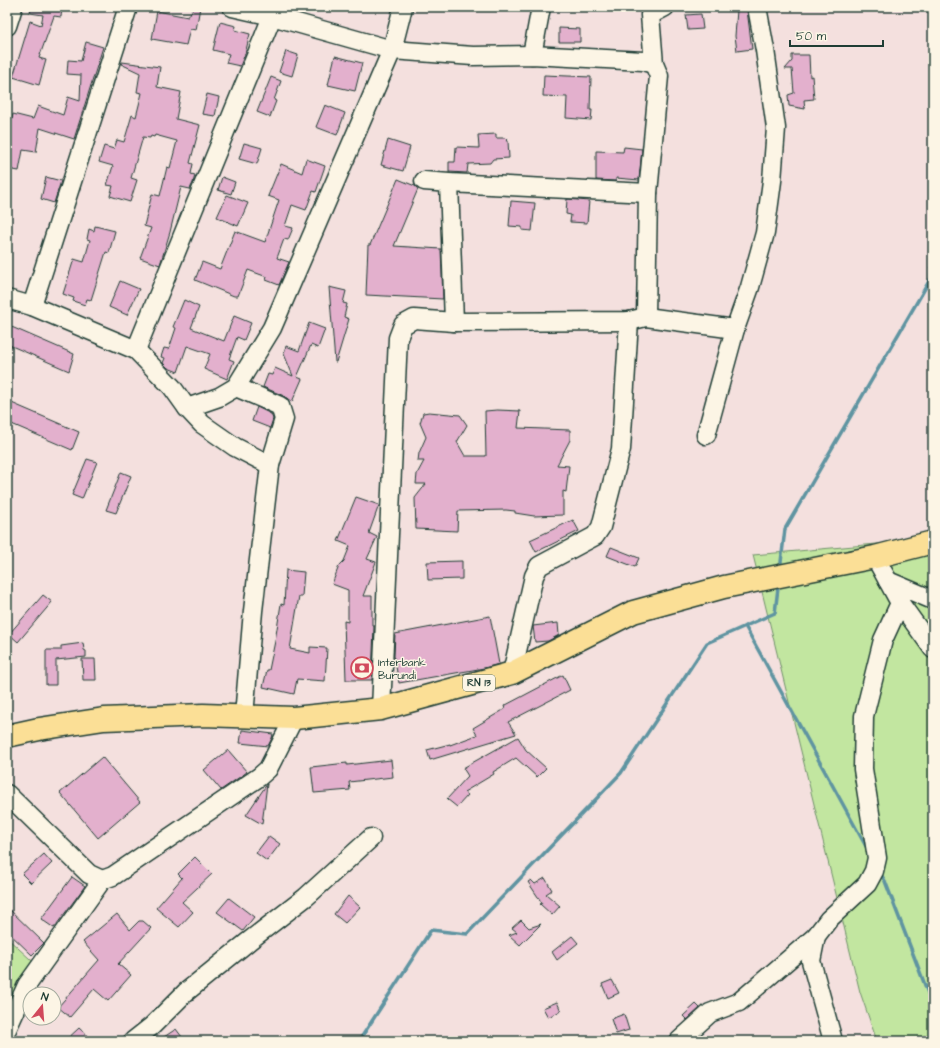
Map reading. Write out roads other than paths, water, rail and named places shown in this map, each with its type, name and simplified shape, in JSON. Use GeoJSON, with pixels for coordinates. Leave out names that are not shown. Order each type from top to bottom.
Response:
{"type":"FeatureCollection","features":[{"type":"Feature","properties":{"kind":"main road","name":"RN 13"},"geometry":{"type":"LineString","coordinates":[[7,736],[39,729],[104,719],[203,715],[294,718],[381,709],[512,673],[633,612],[724,587],[875,557],[933,542]]}},
{"type":"Feature","properties":{"kind":"street"},"geometry":{"type":"LineString","coordinates":[[7,26],[13,7]]}},
{"type":"Feature","properties":{"kind":"street"},"geometry":{"type":"LineString","coordinates":[[32,306],[128,7]]}},
{"type":"Feature","properties":{"kind":"street"},"geometry":{"type":"LineString","coordinates":[[232,7],[274,12],[392,50],[473,56],[532,55],[643,61],[654,64]]}},
{"type":"Feature","properties":{"kind":"street"},"geometry":{"type":"LineString","coordinates":[[187,408],[219,397],[236,387],[272,328],[392,50],[404,7]]}},
{"type":"Feature","properties":{"kind":"street"},"geometry":{"type":"LineString","coordinates":[[532,55],[542,7]]}},
{"type":"Feature","properties":{"kind":"street"},"geometry":{"type":"LineString","coordinates":[[706,436],[735,329],[750,287],[765,233],[772,181],[776,128],[765,50],[757,7]]}},
{"type":"Feature","properties":{"kind":"street"},"geometry":{"type":"LineString","coordinates":[[646,317],[648,193],[659,76],[654,64],[653,10]]}},
{"type":"Feature","properties":{"kind":"street"},"geometry":{"type":"LineString","coordinates":[[136,350],[274,12]]}},
{"type":"Feature","properties":{"kind":"street"},"geometry":{"type":"LineString","coordinates":[[424,181],[648,193]]}},
{"type":"Feature","properties":{"kind":"street"},"geometry":{"type":"LineString","coordinates":[[449,183],[454,322]]}},
{"type":"Feature","properties":{"kind":"street"},"geometry":{"type":"LineString","coordinates":[[7,299],[32,306],[136,350],[172,387],[187,408],[202,424],[235,447],[270,464]]}},
{"type":"Feature","properties":{"kind":"street"},"geometry":{"type":"LineString","coordinates":[[381,709],[398,338],[404,325],[414,319],[454,322],[629,321],[646,317],[735,329]]}},
{"type":"Feature","properties":{"kind":"street"},"geometry":{"type":"LineString","coordinates":[[512,673],[534,576],[539,566],[595,536],[601,527],[621,449],[629,321]]}},
{"type":"Feature","properties":{"kind":"street"},"geometry":{"type":"LineString","coordinates":[[236,387],[280,406],[284,419],[270,464],[244,716]]}},
{"type":"Feature","properties":{"kind":"street"},"geometry":{"type":"LineString","coordinates":[[875,557],[900,603],[933,649]]}},
{"type":"Feature","properties":{"kind":"street"},"geometry":{"type":"LineString","coordinates":[[888,580],[933,600]]}},
{"type":"Feature","properties":{"kind":"street"},"geometry":{"type":"LineString","coordinates":[[679,1041],[710,1013],[739,1002],[816,936],[829,919],[867,884],[874,871],[877,858],[863,769],[864,716],[883,640],[900,603]]}},
{"type":"Feature","properties":{"kind":"street"},"geometry":{"type":"LineString","coordinates":[[7,1029],[27,985],[102,880],[112,876],[259,777],[268,769],[294,718]]}},
{"type":"Feature","properties":{"kind":"street"},"geometry":{"type":"LineString","coordinates":[[7,794],[89,874],[102,880]]}},
{"type":"Feature","properties":{"kind":"street"},"geometry":{"type":"LineString","coordinates":[[133,1041],[152,1026],[186,992],[306,897],[371,838]]}},
{"type":"Feature","properties":{"kind":"street"},"geometry":{"type":"LineString","coordinates":[[816,936],[811,961],[833,1041]]}},
{"type":"Feature","properties":{"kind":"waterway"},"geometry":{"type":"LineString","coordinates":[[781,562],[785,529],[931,278],[933,254]]}},
{"type":"Feature","properties":{"kind":"waterway"},"geometry":{"type":"LineString","coordinates":[[359,1041],[431,930],[467,934],[621,773],[707,643],[775,613],[778,588]]}},
{"type":"Feature","properties":{"kind":"waterway"},"geometry":{"type":"LineString","coordinates":[[745,626],[868,850]]}},
{"type":"Feature","properties":{"kind":"waterway"},"geometry":{"type":"LineString","coordinates":[[880,873],[885,881],[933,1006]]}},
{"type":"Feature","properties":{"kind":"place","name":"Interbank Burundi"},"geometry":{"type":"Point","coordinates":[362,668]}}]}
